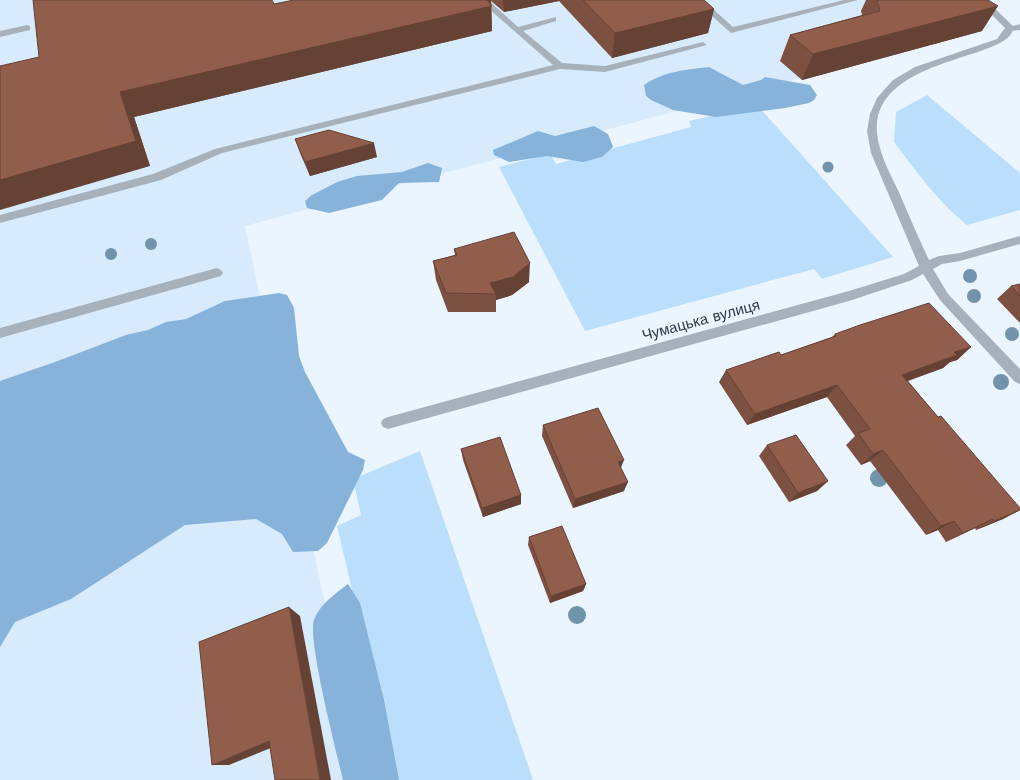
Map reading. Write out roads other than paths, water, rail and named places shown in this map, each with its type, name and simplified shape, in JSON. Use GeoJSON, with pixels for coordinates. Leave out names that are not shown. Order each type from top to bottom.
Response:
{"type":"FeatureCollection","features":[{"type":"Feature","properties":{"kind":"street"},"geometry":{"type":"LineString","coordinates":[[483,0],[560,66]]}},
{"type":"Feature","properties":{"kind":"street"},"geometry":{"type":"LineString","coordinates":[[698,0],[731,30],[854,0]]}},
{"type":"Feature","properties":{"kind":"street"},"geometry":{"type":"LineString","coordinates":[[981,0],[1015,28],[1000,41],[918,69],[896,82],[882,98],[875,114],[872,131],[876,153],[926,268],[944,297],[1020,378]]}},
{"type":"Feature","properties":{"kind":"street"},"geometry":{"type":"LineString","coordinates":[[517,30],[553,19]]}},
{"type":"Feature","properties":{"kind":"street"},"geometry":{"type":"LineString","coordinates":[[0,34],[27,28]]}},
{"type":"Feature","properties":{"kind":"street","name":"Чумацька вулиця"},"geometry":{"type":"LineString","coordinates":[[388,423],[849,296],[908,277],[939,260],[960,257],[1020,240]]}},
{"type":"Feature","properties":{"kind":"street"},"geometry":{"type":"LineString","coordinates":[[0,333],[218,273]]}},
{"type":"Feature","properties":{"kind":"lane"},"geometry":{"type":"LineString","coordinates":[[0,219],[157,177],[219,151],[560,66],[605,69],[703,45]]}}]}
